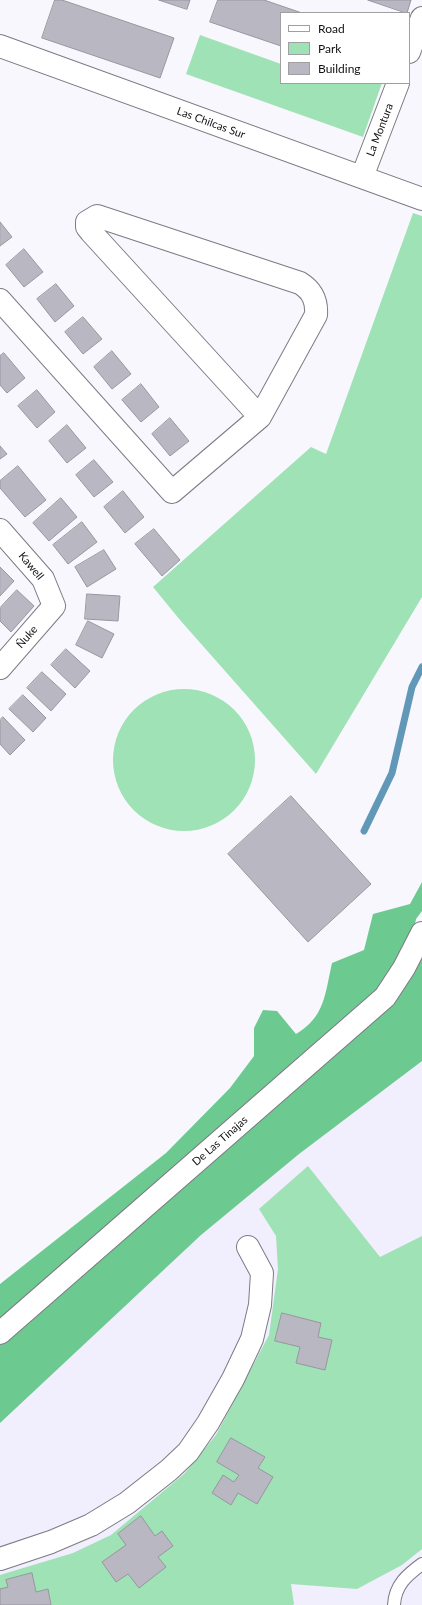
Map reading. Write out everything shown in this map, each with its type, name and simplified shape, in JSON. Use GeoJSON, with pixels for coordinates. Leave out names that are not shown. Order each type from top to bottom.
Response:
{"type":"FeatureCollection","features":[{"type":"Feature","properties":{"kind":"street"},"geometry":{"type":"LineString","coordinates":[[410,50],[420,28]]}},
{"type":"Feature","properties":{"kind":"street","name":"Las Chilcas Sur"},"geometry":{"type":"LineString","coordinates":[[0,46],[422,199]]}},
{"type":"Feature","properties":{"kind":"street","name":"La Montura"},"geometry":{"type":"LineString","coordinates":[[362,177],[398,84]]}},
{"type":"Feature","properties":{"kind":"street"},"geometry":{"type":"LineString","coordinates":[[0,300],[8,314],[172,492],[260,417],[316,315],[317,306],[312,292],[300,282],[97,216],[87,222],[87,227],[91,232],[260,417]]}},
{"type":"Feature","properties":{"kind":"street","name":"Kawell"},"geometry":{"type":"LineString","coordinates":[[0,530],[43,579],[54,606]]}},
{"type":"Feature","properties":{"kind":"street","name":"Ñuke"},"geometry":{"type":"LineString","coordinates":[[0,668],[54,606]]}},
{"type":"Feature","properties":{"kind":"street","name":"De Las Tinajas"},"geometry":{"type":"LineString","coordinates":[[0,1333],[385,997],[404,968],[422,933]]}},
{"type":"Feature","properties":{"kind":"street"},"geometry":{"type":"LineString","coordinates":[[0,1559],[51,1542],[91,1525],[127,1503],[170,1470],[188,1452],[219,1404],[252,1339],[260,1304],[262,1273],[248,1247]]}},
{"type":"Feature","properties":{"kind":"lane"},"geometry":{"type":"LineString","coordinates":[[394,1605],[399,1585],[406,1576],[422,1564]]}},
{"type":"Feature","properties":{"kind":"shaded area"},"geometry":{"type":"Polygon","coordinates":[[[422,1002],[422,1605],[0,1605],[0,1376],[422,1002]]]}},
{"type":"Feature","properties":{"kind":"green space"},"geometry":{"type":"Polygon","coordinates":[[[200,35],[280,64],[280,84],[382,84],[363,137],[186,74],[200,35]]]}},
{"type":"Feature","properties":{"kind":"green space"},"geometry":{"type":"Polygon","coordinates":[[[413,213],[422,216],[422,597],[316,774],[180,620],[153,587],[311,447],[326,454],[413,213]]]}},
{"type":"Feature","properties":{"kind":"green space"},"geometry":{"type":"Polygon","coordinates":[[[177,689],[191,689],[205,692],[223,701],[239,715],[252,739],[255,760],[252,781],[239,805],[229,815],[205,828],[191,831],[177,831],[163,828],[145,819],[129,805],[116,781],[113,767],[113,753],[116,739],[125,721],[139,705],[163,692],[177,689]]]}},
{"type":"Feature","properties":{"kind":"green space"},"geometry":{"type":"Polygon","coordinates":[[[422,882],[422,911],[416,919],[408,963],[422,955],[422,1061],[299,1154],[201,1235],[0,1423],[0,1284],[166,1153],[230,1088],[254,1056],[254,1028],[263,1010],[277,1011],[296,1034],[306,1027],[313,1020],[322,1004],[332,963],[364,950],[373,914],[410,904],[422,882]]]}},
{"type":"Feature","properties":{"kind":"green space"},"geometry":{"type":"Polygon","coordinates":[[[308,1166],[380,1257],[422,1236],[422,1549],[402,1565],[357,1589],[291,1584],[293,1605],[0,1605],[0,1575],[73,1553],[111,1535],[184,1474],[216,1435],[269,1335],[278,1269],[276,1236],[259,1209],[308,1166]]]}},
{"type":"Feature","properties":{"kind":"building"},"geometry":{"type":"Polygon","coordinates":[[[55,0],[62,0],[174,38],[160,78],[42,38],[55,0]]]}},
{"type":"Feature","properties":{"kind":"building"},"geometry":{"type":"Polygon","coordinates":[[[159,0],[190,0],[187,9],[159,0]]]}},
{"type":"Feature","properties":{"kind":"building"},"geometry":{"type":"Polygon","coordinates":[[[218,0],[264,0],[299,12],[280,12],[280,46],[210,22],[218,0]]]}},
{"type":"Feature","properties":{"kind":"building"},"geometry":{"type":"Polygon","coordinates":[[[368,0],[411,0],[407,12],[368,0]]]}},
{"type":"Feature","properties":{"kind":"building"},"geometry":{"type":"Polygon","coordinates":[[[0,222],[12,237],[0,246],[0,222]]]}},
{"type":"Feature","properties":{"kind":"building"},"geometry":{"type":"Polygon","coordinates":[[[24,249],[43,272],[24,287],[6,265],[24,249]]]}},
{"type":"Feature","properties":{"kind":"building"},"geometry":{"type":"Polygon","coordinates":[[[56,284],[74,306],[55,322],[37,299],[56,284]]]}},
{"type":"Feature","properties":{"kind":"building"},"geometry":{"type":"Polygon","coordinates":[[[83,317],[102,339],[83,354],[65,332],[83,317]]]}},
{"type":"Feature","properties":{"kind":"building"},"geometry":{"type":"Polygon","coordinates":[[[112,351],[131,374],[112,389],[94,367],[112,351]]]}},
{"type":"Feature","properties":{"kind":"building"},"geometry":{"type":"Polygon","coordinates":[[[4,353],[25,378],[7,393],[0,385],[0,356],[4,353]]]}},
{"type":"Feature","properties":{"kind":"building"},"geometry":{"type":"Polygon","coordinates":[[[141,384],[159,407],[141,422],[122,400],[141,384]]]}},
{"type":"Feature","properties":{"kind":"building"},"geometry":{"type":"Polygon","coordinates":[[[37,390],[55,412],[37,428],[18,406],[37,390]]]}},
{"type":"Feature","properties":{"kind":"building"},"geometry":{"type":"Polygon","coordinates":[[[170,418],[189,441],[170,456],[152,434],[170,418]]]}},
{"type":"Feature","properties":{"kind":"building"},"geometry":{"type":"Polygon","coordinates":[[[67,425],[86,448],[67,463],[49,441],[67,425]]]}},
{"type":"Feature","properties":{"kind":"building"},"geometry":{"type":"Polygon","coordinates":[[[0,446],[7,454],[0,459],[0,446]]]}},
{"type":"Feature","properties":{"kind":"building"},"geometry":{"type":"Polygon","coordinates":[[[94,460],[113,482],[94,497],[76,475],[94,460]]]}},
{"type":"Feature","properties":{"kind":"building"},"geometry":{"type":"Polygon","coordinates":[[[18,466],[46,500],[25,517],[0,488],[0,481],[18,466]]]}},
{"type":"Feature","properties":{"kind":"building"},"geometry":{"type":"Polygon","coordinates":[[[123,491],[144,517],[125,533],[104,507],[123,491]]]}},
{"type":"Feature","properties":{"kind":"building"},"geometry":{"type":"Polygon","coordinates":[[[61,498],[77,517],[49,541],[33,523],[61,498]]]}},
{"type":"Feature","properties":{"kind":"building"},"geometry":{"type":"Polygon","coordinates":[[[82,522],[97,542],[68,564],[53,545],[82,522]]]}},
{"type":"Feature","properties":{"kind":"building"},"geometry":{"type":"Polygon","coordinates":[[[154,529],[180,560],[162,576],[135,544],[154,529]]]}},
{"type":"Feature","properties":{"kind":"building"},"geometry":{"type":"Polygon","coordinates":[[[104,550],[116,569],[87,587],[75,567],[104,550]]]}},
{"type":"Feature","properties":{"kind":"building"},"geometry":{"type":"Polygon","coordinates":[[[0,567],[14,581],[0,596],[0,567]]]}},
{"type":"Feature","properties":{"kind":"building"},"geometry":{"type":"Polygon","coordinates":[[[17,590],[34,606],[11,632],[0,621],[0,608],[17,590]]]}},
{"type":"Feature","properties":{"kind":"building"},"geometry":{"type":"Polygon","coordinates":[[[87,594],[120,596],[118,621],[85,619],[87,594]]]}},
{"type":"Feature","properties":{"kind":"building"},"geometry":{"type":"Polygon","coordinates":[[[88,621],[114,634],[102,658],[76,645],[88,621]]]}},
{"type":"Feature","properties":{"kind":"building"},"geometry":{"type":"Polygon","coordinates":[[[66,649],[90,671],[75,688],[51,665],[66,649]]]}},
{"type":"Feature","properties":{"kind":"building"},"geometry":{"type":"Polygon","coordinates":[[[42,672],[66,694],[51,711],[27,688],[42,672]]]}},
{"type":"Feature","properties":{"kind":"building"},"geometry":{"type":"Polygon","coordinates":[[[23,695],[46,718],[33,732],[9,709],[23,695]]]}},
{"type":"Feature","properties":{"kind":"building"},"geometry":{"type":"Polygon","coordinates":[[[3,717],[25,740],[10,755],[0,744],[0,720],[3,717]]]}},
{"type":"Feature","properties":{"kind":"building"},"geometry":{"type":"Polygon","coordinates":[[[291,796],[371,884],[308,942],[228,854],[291,796]]]}},
{"type":"Feature","properties":{"kind":"building"},"geometry":{"type":"Polygon","coordinates":[[[282,1313],[321,1323],[318,1337],[332,1340],[325,1370],[296,1363],[300,1347],[275,1341],[282,1313]]]}},
{"type":"Feature","properties":{"kind":"building"},"geometry":{"type":"Polygon","coordinates":[[[231,1438],[265,1457],[258,1468],[273,1477],[257,1504],[238,1493],[231,1505],[212,1493],[223,1475],[234,1482],[239,1475],[217,1462],[231,1438]]]}},
{"type":"Feature","properties":{"kind":"building"},"geometry":{"type":"Polygon","coordinates":[[[141,1516],[155,1536],[162,1531],[173,1546],[158,1557],[166,1567],[139,1588],[128,1574],[116,1582],[102,1562],[126,1545],[118,1534],[141,1516]]]}},
{"type":"Feature","properties":{"kind":"building"},"geometry":{"type":"Polygon","coordinates":[[[32,1573],[36,1592],[48,1589],[51,1605],[0,1605],[0,1589],[8,1587],[6,1580],[32,1573]]]}},
{"type":"Feature","properties":{"kind":"waterway"},"geometry":{"type":"LineString","coordinates":[[364,831],[392,773],[412,687],[422,667]]}}]}
